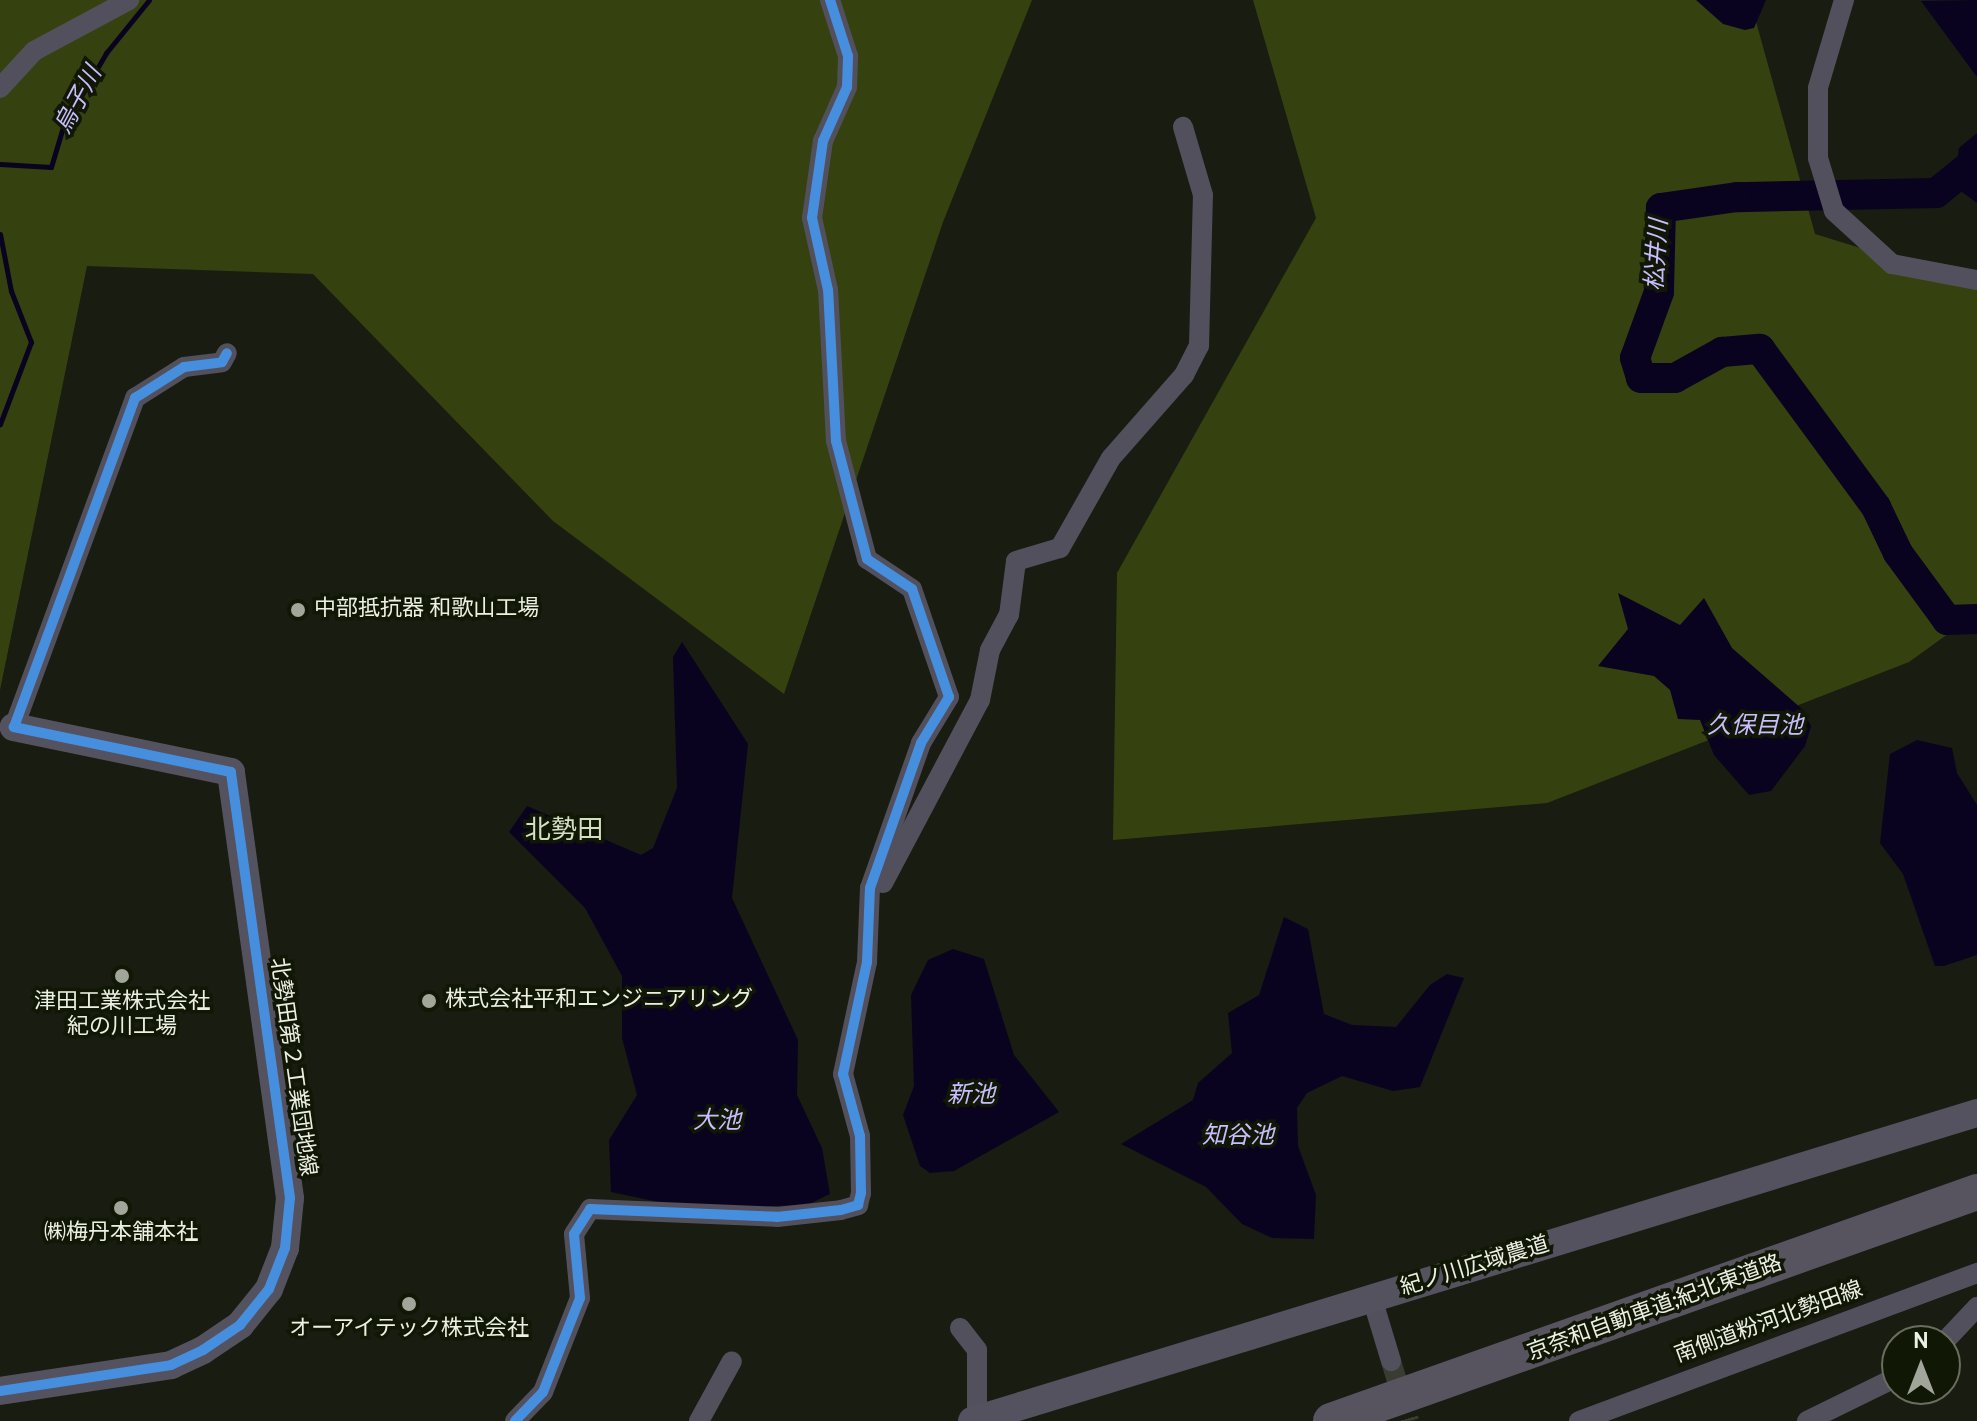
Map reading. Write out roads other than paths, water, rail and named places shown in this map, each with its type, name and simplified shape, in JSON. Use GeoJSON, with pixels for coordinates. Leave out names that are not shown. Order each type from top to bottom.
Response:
{"type":"FeatureCollection","features":[{"type":"Feature","properties":{"kind":"highway","name":"京奈和自動車道;紀北東道路"},"geometry":{"type":"LineString","coordinates":[[1331,1421],[1977,1192]]}},
{"type":"Feature","properties":{"kind":"street"},"geometry":{"type":"LineString","coordinates":[[0,88],[34,51],[129,0]]}},
{"type":"Feature","properties":{"kind":"street"},"geometry":{"type":"LineString","coordinates":[[515,1421],[543,1392],[580,1298],[574,1234],[590,1209],[746,1219],[858,1205],[860,1136],[843,1074],[867,962],[868,911],[898,804],[949,697],[912,589],[867,559],[836,441],[828,290],[812,218],[823,141],[847,87],[848,56],[830,0]]}},
{"type":"Feature","properties":{"kind":"street"},"geometry":{"type":"LineString","coordinates":[[1843,0],[1818,88],[1823,186],[1834,211],[1892,264],[1977,280]]}},
{"type":"Feature","properties":{"kind":"street"},"geometry":{"type":"LineString","coordinates":[[868,911],[980,700],[990,650],[1009,615],[1016,561],[1060,548],[1111,458],[1177,384],[1199,346],[1203,195],[1183,127]]}},
{"type":"Feature","properties":{"kind":"street"},"geometry":{"type":"LineString","coordinates":[[14,727],[135,398],[184,367],[222,362],[227,353]]}},
{"type":"Feature","properties":{"kind":"street","name":"北勢田第２工業団地線"},"geometry":{"type":"LineString","coordinates":[[0,1391],[171,1365],[203,1350],[240,1325],[269,1289],[285,1248],[290,1198],[231,772],[14,727]]}},
{"type":"Feature","properties":{"kind":"street","name":"紀ノ川広域農道"},"geometry":{"type":"LineString","coordinates":[[975,1420],[1977,1113]]}},
{"type":"Feature","properties":{"kind":"street","name":"南側道粉河北勢田線"},"geometry":{"type":"LineString","coordinates":[[1579,1421],[1977,1273]]}},
{"type":"Feature","properties":{"kind":"street"},"geometry":{"type":"LineString","coordinates":[[1372,1298],[1391,1361]]}},
{"type":"Feature","properties":{"kind":"street"},"geometry":{"type":"LineString","coordinates":[[1960,1325],[1977,1307]]}},
{"type":"Feature","properties":{"kind":"street"},"geometry":{"type":"LineString","coordinates":[[960,1328],[977,1350],[975,1420]]}},
{"type":"Feature","properties":{"kind":"street"},"geometry":{"type":"LineString","coordinates":[[699,1421],[732,1361]]}},
{"type":"Feature","properties":{"kind":"street"},"geometry":{"type":"LineString","coordinates":[[1807,1421],[1881,1385]]}},
{"type":"Feature","properties":{"kind":"water"},"geometry":{"type":"Polygon","coordinates":[[[1696,0],[1766,0],[1754,28],[1745,30],[1723,24],[1696,0]]]}},
{"type":"Feature","properties":{"kind":"water"},"geometry":{"type":"Polygon","coordinates":[[[1977,0],[1977,77],[1921,1],[1977,0]]]}},
{"type":"Feature","properties":{"kind":"water"},"geometry":{"type":"Polygon","coordinates":[[[1977,133],[1977,203],[1954,186],[1959,148],[1977,133]]]}},
{"type":"Feature","properties":{"kind":"water","name":"久保目池"},"geometry":{"type":"Polygon","coordinates":[[[1618,593],[1680,625],[1704,598],[1732,648],[1802,709],[1811,726],[1805,746],[1771,791],[1749,795],[1714,755],[1700,720],[1678,719],[1670,690],[1654,676],[1598,666],[1628,629],[1618,593]]]}},
{"type":"Feature","properties":{"kind":"water","name":"大池"},"geometry":{"type":"Polygon","coordinates":[[[682,642],[748,744],[732,898],[798,1040],[797,1095],[822,1148],[830,1194],[807,1205],[687,1208],[611,1192],[609,1140],[637,1095],[622,1038],[622,976],[585,908],[509,832],[527,806],[641,855],[653,848],[677,788],[673,657],[682,642]]]}},
{"type":"Feature","properties":{"kind":"water"},"geometry":{"type":"Polygon","coordinates":[[[1917,740],[1952,748],[1957,773],[1977,805],[1977,955],[1944,966],[1935,966],[1903,874],[1880,843],[1890,754],[1917,740]]]}},
{"type":"Feature","properties":{"kind":"water","name":"知谷池"},"geometry":{"type":"Polygon","coordinates":[[[1284,917],[1308,929],[1324,1014],[1352,1025],[1396,1027],[1430,985],[1447,974],[1464,978],[1420,1087],[1393,1091],[1342,1076],[1307,1093],[1297,1108],[1298,1146],[1316,1195],[1314,1239],[1272,1238],[1242,1224],[1206,1187],[1121,1144],[1193,1100],[1198,1083],[1232,1053],[1228,1013],[1259,995],[1284,917]]]}},
{"type":"Feature","properties":{"kind":"water","name":"新池"},"geometry":{"type":"Polygon","coordinates":[[[953,949],[984,959],[1014,1055],[1059,1112],[954,1171],[930,1173],[920,1166],[903,1115],[914,1086],[911,995],[928,960],[953,949]]]}},
{"type":"Feature","properties":{"kind":"waterway","name":"烏子川"},"geometry":{"type":"LineString","coordinates":[[0,164],[51,167],[63,127],[106,53],[149,0]]}},
{"type":"Feature","properties":{"kind":"waterway","name":"松井川"},"geometry":{"type":"LineString","coordinates":[[1977,160],[1936,193],[1737,197],[1661,208],[1659,292],[1635,358],[1641,378],[1675,378],[1722,352],[1760,349],[1876,507],[1898,553],[1947,620],[1977,619]]}},
{"type":"Feature","properties":{"kind":"waterway","name":"烏子川"},"geometry":{"type":"LineString","coordinates":[[0,234],[11,291],[31,342],[0,424]]}},
{"type":"Feature","properties":{"kind":"tunnel"},"geometry":{"type":"LineString","coordinates":[[1391,1361],[1409,1421]]}},
{"type":"Feature","properties":{"kind":"place","name":"中部抵抗器 和歌山工場"},"geometry":{"type":"Point","coordinates":[298,610]}},
{"type":"Feature","properties":{"kind":"place","name":"津田工業株式会社 紀の川工場"},"geometry":{"type":"Point","coordinates":[122,976]}},
{"type":"Feature","properties":{"kind":"place","name":"株式会社平和エンジニアリング"},"geometry":{"type":"Point","coordinates":[429,1001]}},
{"type":"Feature","properties":{"kind":"place","name":"㈱梅丹本舗本社"},"geometry":{"type":"Point","coordinates":[121,1208]}},
{"type":"Feature","properties":{"kind":"place","name":"オーアイテック株式会社"},"geometry":{"type":"Point","coordinates":[409,1304]}},
{"type":"Feature","properties":{"kind":"district","name":"北勢田"},"geometry":{"type":"Point","coordinates":[564,832]}}]}
